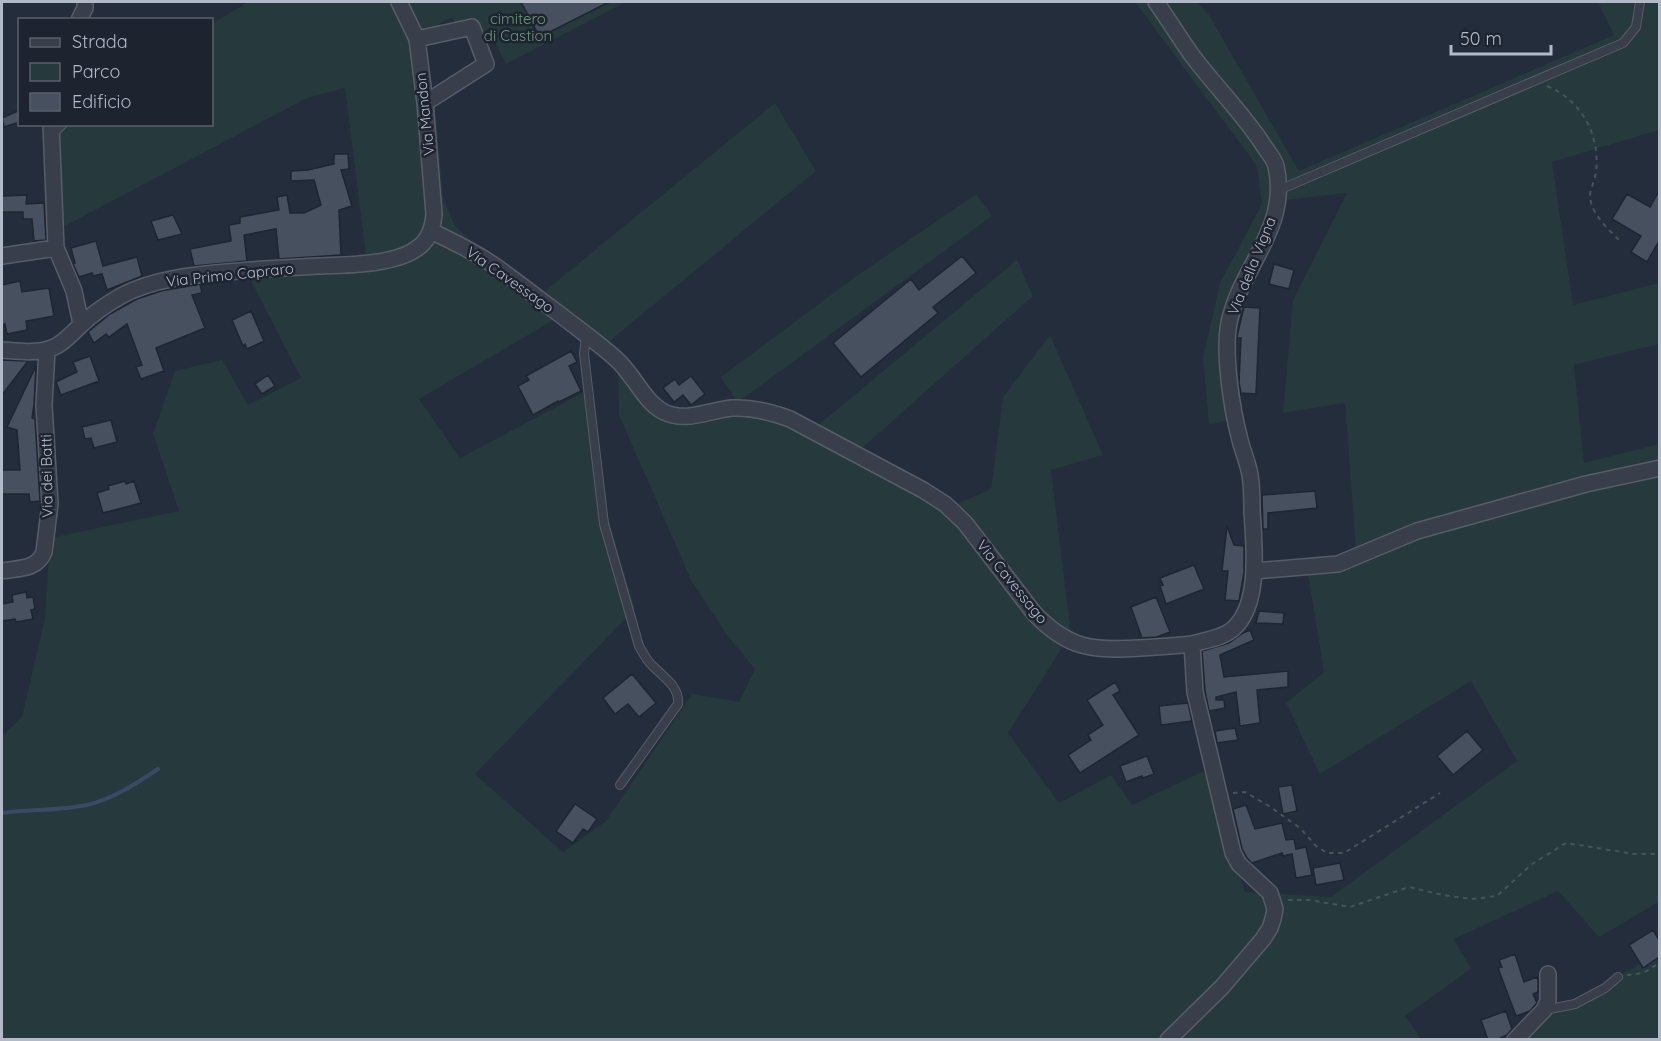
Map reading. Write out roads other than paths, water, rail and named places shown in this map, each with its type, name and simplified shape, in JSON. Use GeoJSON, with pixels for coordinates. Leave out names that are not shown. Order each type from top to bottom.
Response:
{"type":"FeatureCollection","features":[{"type":"Feature","properties":{"kind":"street"},"geometry":{"type":"LineString","coordinates":[[81,18],[86,2]]}},
{"type":"Feature","properties":{"kind":"street","name":"Via Mandon"},"geometry":{"type":"LineString","coordinates":[[399,2],[417,39],[434,204],[431,231]]}},
{"type":"Feature","properties":{"kind":"street","name":"Via della Vigna"},"geometry":{"type":"LineString","coordinates":[[1156,2],[1191,54],[1251,126],[1275,163],[1279,190],[1274,220],[1240,291],[1229,324],[1228,355],[1233,408],[1250,476],[1254,571]]}},
{"type":"Feature","properties":{"kind":"street"},"geometry":{"type":"LineString","coordinates":[[417,39],[472,27],[486,64],[425,103]]}},
{"type":"Feature","properties":{"kind":"street"},"geometry":{"type":"LineString","coordinates":[[55,128],[56,248],[74,291],[81,324]]}},
{"type":"Feature","properties":{"kind":"street","name":"Via Primo Capraro"},"geometry":{"type":"LineString","coordinates":[[47,350],[58,346],[81,324],[121,296],[154,284],[177,278],[228,272],[396,259],[417,249],[431,231]]}},
{"type":"Feature","properties":{"kind":"street","name":"Via Cavessago"},"geometry":{"type":"LineString","coordinates":[[431,231],[491,263],[586,335],[621,363],[654,405],[667,413],[689,417],[724,409],[742,408],[778,415],[790,419],[934,496],[956,513],[1034,613],[1063,638],[1084,647],[1121,649],[1192,644],[1232,630],[1246,611],[1254,571]]}},
{"type":"Feature","properties":{"kind":"street"},"geometry":{"type":"LineString","coordinates":[[2,256],[56,248]]}},
{"type":"Feature","properties":{"kind":"street"},"geometry":{"type":"LineString","coordinates":[[2,350],[47,350]]}},
{"type":"Feature","properties":{"kind":"street","name":"Via dei Batti"},"geometry":{"type":"LineString","coordinates":[[2,571],[34,565],[42,558],[44,552],[50,512],[44,397],[47,350]]}},
{"type":"Feature","properties":{"kind":"street"},"geometry":{"type":"LineString","coordinates":[[1254,571],[1338,564],[1417,531],[1586,484],[1659,468]]}},
{"type":"Feature","properties":{"kind":"street"},"geometry":{"type":"LineString","coordinates":[[1168,1040],[1222,987],[1263,939],[1274,919],[1275,909],[1270,892],[1235,859],[1195,692],[1192,644]]}},
{"type":"Feature","properties":{"kind":"street"},"geometry":{"type":"LineString","coordinates":[[1515,1040],[1544,1010],[1548,1001],[1548,974]]}},
{"type":"Feature","properties":{"kind":"lane"},"geometry":{"type":"LineString","coordinates":[[1279,190],[1623,43],[1636,27],[1640,2]]}},
{"type":"Feature","properties":{"kind":"lane"},"geometry":{"type":"LineString","coordinates":[[586,335],[584,354],[604,524],[639,646],[648,661],[674,686],[679,697],[678,704],[620,785]]}},
{"type":"Feature","properties":{"kind":"lane"},"geometry":{"type":"LineString","coordinates":[[1544,1010],[1575,1004],[1605,988],[1618,976]]}},
{"type":"Feature","properties":{"kind":"waterway"},"geometry":{"type":"LineString","coordinates":[[2,813],[87,805],[124,790],[158,769]]}},
{"type":"Feature","properties":{"kind":"park label","name":"cimitero di Castion"},"geometry":{"type":"Point","coordinates":[518,28]}}]}
